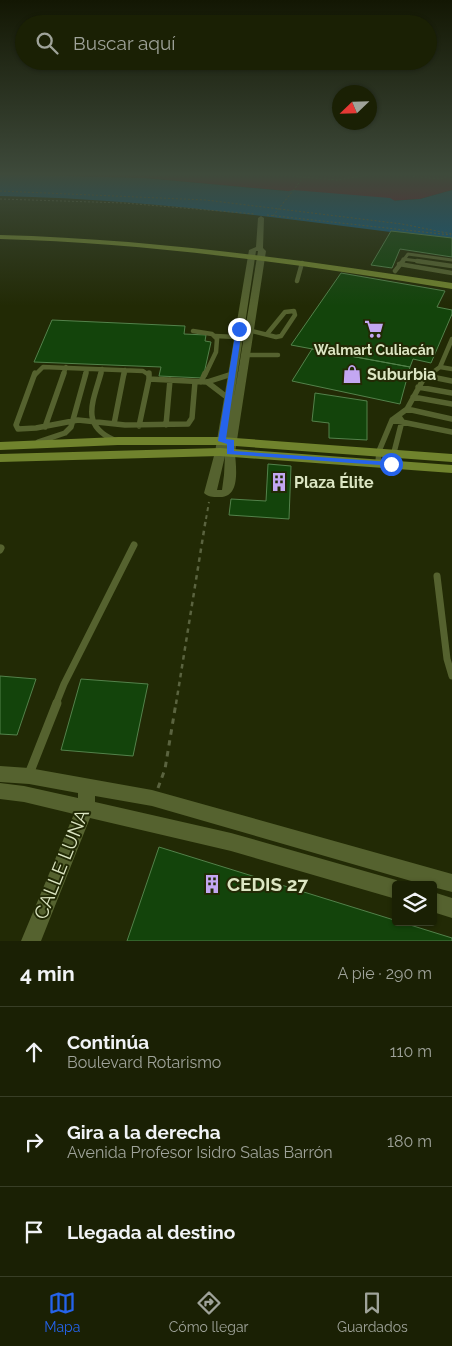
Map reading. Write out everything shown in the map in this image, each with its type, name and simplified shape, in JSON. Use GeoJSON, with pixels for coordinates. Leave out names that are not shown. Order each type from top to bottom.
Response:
{"type":"FeatureCollection","features":[{"type":"Feature","properties":{"kind":"street"},"geometry":{"type":"LineString","coordinates":[[226,447],[246,355],[257,253],[263,218]]}},
{"type":"Feature","properties":{"kind":"street"},"geometry":{"type":"LineString","coordinates":[[0,233],[70,236],[257,253],[397,268],[452,280]]}},
{"type":"Feature","properties":{"kind":"street"},"geometry":{"type":"LineString","coordinates":[[0,237],[70,236]]}},
{"type":"Feature","properties":{"kind":"street"},"geometry":{"type":"LineString","coordinates":[[257,253],[302,263],[452,286]]}},
{"type":"Feature","properties":{"kind":"street"},"geometry":{"type":"LineString","coordinates":[[210,493],[223,494],[226,492],[230,474],[226,447],[228,398],[238,333],[257,253]]}},
{"type":"Feature","properties":{"kind":"street"},"geometry":{"type":"LineString","coordinates":[[0,446],[118,441],[393,458],[452,458]]}},
{"type":"Feature","properties":{"kind":"street"},"geometry":{"type":"LineString","coordinates":[[0,458],[226,447]]}},
{"type":"Feature","properties":{"kind":"street"},"geometry":{"type":"LineString","coordinates":[[393,458],[452,469]]}},
{"type":"Feature","properties":{"kind":"street"},"geometry":{"type":"LineString","coordinates":[[0,774],[29,776],[152,798],[452,883]]}},
{"type":"Feature","properties":{"kind":"street","name":"CALLE LUNA"},"geometry":{"type":"LineString","coordinates":[[30,941],[86,808],[88,786]]}},
{"type":"Feature","properties":{"kind":"street"},"geometry":{"type":"LineString","coordinates":[[0,791],[24,794],[231,842],[392,889]]}},
{"type":"Feature","properties":{"kind":"street"},"geometry":{"type":"LineString","coordinates":[[391,865],[392,881]]}},
{"type":"Feature","properties":{"kind":"street"},"geometry":{"type":"LineString","coordinates":[[437,903],[452,908]]}},
{"type":"Feature","properties":{"kind":"lane"},"geometry":{"type":"LineString","coordinates":[[452,260],[410,254],[405,255],[397,268],[452,273]]}},
{"type":"Feature","properties":{"kind":"lane"},"geometry":{"type":"LineString","coordinates":[[403,259],[452,266]]}},
{"type":"Feature","properties":{"kind":"lane"},"geometry":{"type":"LineString","coordinates":[[297,281],[302,263]]}},
{"type":"Feature","properties":{"kind":"lane"},"geometry":{"type":"LineString","coordinates":[[193,331],[215,336],[249,330],[276,337],[283,335],[295,315],[294,311],[286,312],[267,334]]}},
{"type":"Feature","properties":{"kind":"lane"},"geometry":{"type":"LineString","coordinates":[[139,426],[150,374],[147,372],[47,366],[38,370],[16,425],[18,429],[22,429],[44,427],[73,420],[139,426],[182,425],[191,421],[201,382],[216,352],[217,341],[215,336]]}},
{"type":"Feature","properties":{"kind":"lane"},"geometry":{"type":"LineString","coordinates":[[393,458],[401,419],[418,387],[427,376],[440,367],[452,339]]}},
{"type":"Feature","properties":{"kind":"lane"},"geometry":{"type":"LineString","coordinates":[[246,355],[278,355]]}},
{"type":"Feature","properties":{"kind":"lane"},"geometry":{"type":"LineString","coordinates":[[445,358],[452,359]]}},
{"type":"Feature","properties":{"kind":"lane"},"geometry":{"type":"LineString","coordinates":[[44,427],[66,367]]}},
{"type":"Feature","properties":{"kind":"lane"},"geometry":{"type":"LineString","coordinates":[[440,367],[452,370]]}},
{"type":"Feature","properties":{"kind":"lane"},"geometry":{"type":"LineString","coordinates":[[29,446],[65,433],[71,427],[87,369]]}},
{"type":"Feature","properties":{"kind":"lane"},"geometry":{"type":"LineString","coordinates":[[102,369],[91,421],[92,426],[100,433],[118,441]]}},
{"type":"Feature","properties":{"kind":"lane"},"geometry":{"type":"LineString","coordinates":[[114,424],[125,370]]}},
{"type":"Feature","properties":{"kind":"lane"},"geometry":{"type":"LineString","coordinates":[[149,379],[201,382],[232,374]]}},
{"type":"Feature","properties":{"kind":"lane"},"geometry":{"type":"LineString","coordinates":[[427,376],[452,381]]}},
{"type":"Feature","properties":{"kind":"lane"},"geometry":{"type":"LineString","coordinates":[[166,425],[170,380]]}},
{"type":"Feature","properties":{"kind":"lane"},"geometry":{"type":"LineString","coordinates":[[201,382],[228,398]]}},
{"type":"Feature","properties":{"kind":"lane"},"geometry":{"type":"LineString","coordinates":[[418,387],[452,393]]}},
{"type":"Feature","properties":{"kind":"lane"},"geometry":{"type":"LineString","coordinates":[[413,397],[452,404]]}},
{"type":"Feature","properties":{"kind":"lane"},"geometry":{"type":"LineString","coordinates":[[407,409],[452,419]]}},
{"type":"Feature","properties":{"kind":"lane"},"geometry":{"type":"LineString","coordinates":[[378,457],[392,420],[401,419],[452,432]]}},
{"type":"Feature","properties":{"kind":"lane"},"geometry":{"type":"LineString","coordinates":[[29,776],[64,684],[134,545]]}},
{"type":"Feature","properties":{"kind":"lane"},"geometry":{"type":"LineString","coordinates":[[437,576],[447,659],[452,676]]}},
{"type":"Feature","properties":{"kind":"path"},"geometry":{"type":"LineString","coordinates":[[292,218],[452,234]]}},
{"type":"Feature","properties":{"kind":"path"},"geometry":{"type":"LineString","coordinates":[[352,218],[402,224],[452,234]]}},
{"type":"Feature","properties":{"kind":"path"},"geometry":{"type":"LineString","coordinates":[[152,798],[165,769],[210,493]]}},
{"type":"Feature","properties":{"kind":"water"},"geometry":{"type":"Polygon","coordinates":[[[274,218],[452,218],[452,240],[274,218]]]}},
{"type":"Feature","properties":{"kind":"building"},"geometry":{"type":"Polygon","coordinates":[[[391,231],[452,238],[452,257],[400,249],[392,268],[371,265],[391,231]]]}},
{"type":"Feature","properties":{"kind":"building","name":"Walmart Culiacán"},"geometry":{"type":"Polygon","coordinates":[[[341,273],[445,291],[437,307],[452,310],[452,314],[431,363],[413,359],[410,367],[291,345],[341,273]]]}},
{"type":"Feature","properties":{"kind":"building"},"geometry":{"type":"Polygon","coordinates":[[[52,320],[185,326],[184,334],[206,335],[205,341],[211,342],[203,378],[159,376],[161,367],[34,362],[52,320]]]}},
{"type":"Feature","properties":{"kind":"building","name":"Suburbia"},"geometry":{"type":"Polygon","coordinates":[[[312,349],[410,367],[400,404],[292,381],[312,349]]]}},
{"type":"Feature","properties":{"kind":"building"},"geometry":{"type":"Polygon","coordinates":[[[315,393],[367,401],[367,440],[329,438],[329,423],[312,421],[315,393]]]}},
{"type":"Feature","properties":{"kind":"building","name":"Plaza Élite"},"geometry":{"type":"Polygon","coordinates":[[[268,464],[291,466],[289,519],[229,515],[231,499],[266,501],[268,464]]]}},
{"type":"Feature","properties":{"kind":"building"},"geometry":{"type":"Polygon","coordinates":[[[0,676],[36,679],[17,735],[0,734],[0,676]]]}},
{"type":"Feature","properties":{"kind":"building"},"geometry":{"type":"Polygon","coordinates":[[[81,679],[148,684],[133,756],[61,750],[81,679]]]}},
{"type":"Feature","properties":{"kind":"building","name":"CEDIS 27"},"geometry":{"type":"Polygon","coordinates":[[[159,847],[392,919],[392,926],[413,926],[452,938],[452,941],[127,941],[159,847]]]}},
{"type":"Feature","properties":{"kind":"place","name":"Walmart Culiacán"},"geometry":{"type":"Point","coordinates":[374,329]}},
{"type":"Feature","properties":{"kind":"place","name":"Suburbia"},"geometry":{"type":"Point","coordinates":[352,374]}},
{"type":"Feature","properties":{"kind":"place","name":"Plaza Élite"},"geometry":{"type":"Point","coordinates":[279,482]}},
{"type":"Feature","properties":{"kind":"place","name":"CEDIS 27"},"geometry":{"type":"Point","coordinates":[212,884]}},
{"type":"Feature","properties":{"kind":"route"},"geometry":{"type":"LineString","coordinates":[[239,329],[221,441],[232,442],[230,453],[391,464]]}}]}
